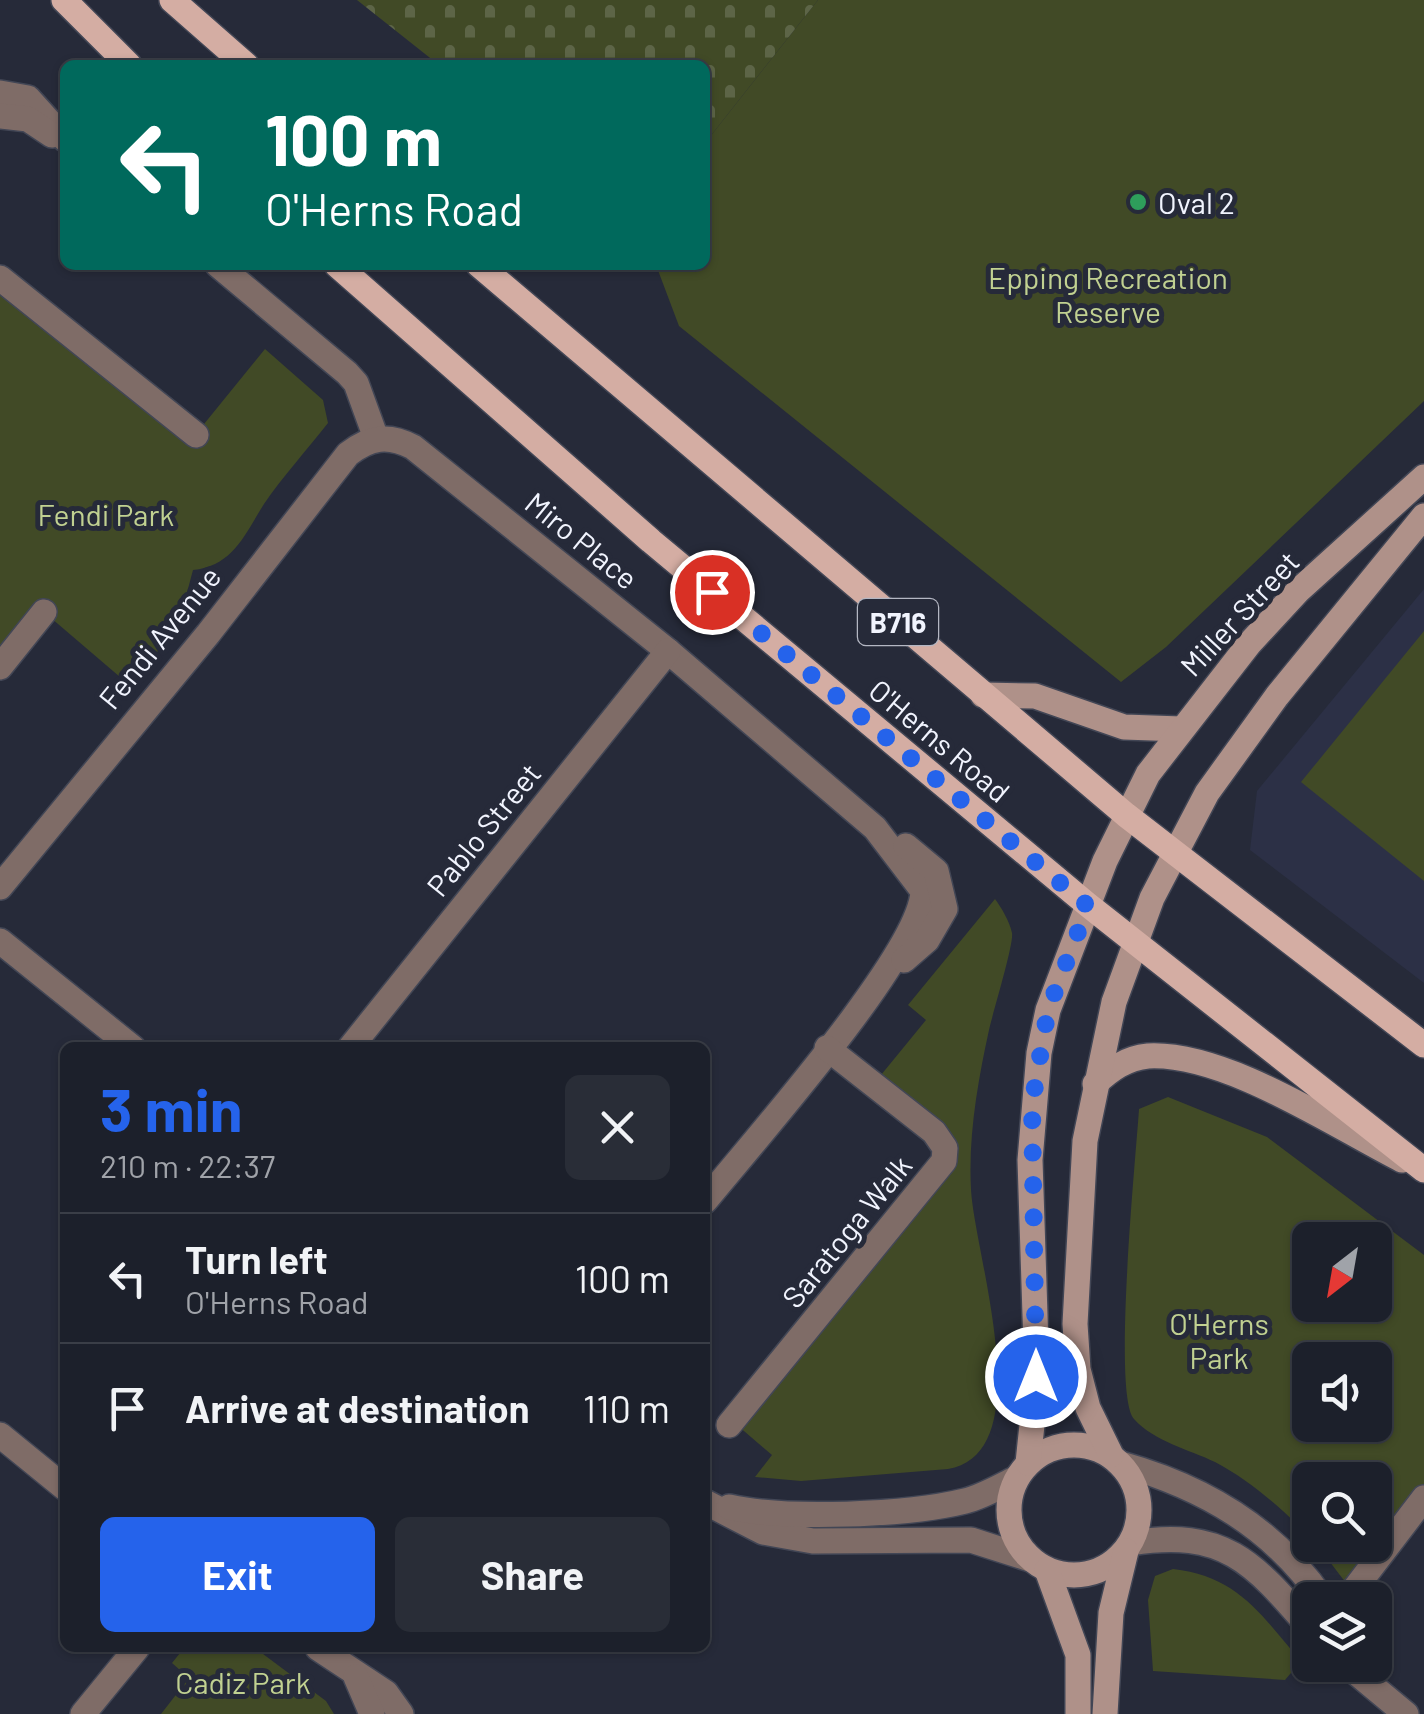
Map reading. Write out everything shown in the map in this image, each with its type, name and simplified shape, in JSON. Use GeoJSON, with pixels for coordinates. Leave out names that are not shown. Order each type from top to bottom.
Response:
{"type":"FeatureCollection","features":[{"type":"Feature","properties":{"kind":"main road"},"geometry":{"type":"LineString","coordinates":[[64,0],[123,60]]}},
{"type":"Feature","properties":{"kind":"main road"},"geometry":{"type":"LineString","coordinates":[[172,0],[240,60]]}},
{"type":"Feature","properties":{"kind":"main road","name":"O'Herns Road"},"geometry":{"type":"LineString","coordinates":[[343,270],[651,542],[1088,906],[1424,1170]]}},
{"type":"Feature","properties":{"kind":"main road","name":"O'Herns Road"},"geometry":{"type":"LineString","coordinates":[[485,270],[1126,815],[1424,1045]]}},
{"type":"Feature","properties":{"kind":"street"},"geometry":{"type":"LineString","coordinates":[[0,93],[28,98],[60,135]]}},
{"type":"Feature","properties":{"kind":"street"},"geometry":{"type":"LineString","coordinates":[[0,116],[28,119],[60,138]]}},
{"type":"Feature","properties":{"kind":"street"},"geometry":{"type":"LineString","coordinates":[[224,270],[348,373],[356,383],[376,438]]}},
{"type":"Feature","properties":{"kind":"street"},"geometry":{"type":"LineString","coordinates":[[0,278],[196,435]]}},
{"type":"Feature","properties":{"kind":"street","name":"Miro Place"},"geometry":{"type":"LineString","coordinates":[[376,438],[397,439],[413,447],[668,651],[875,828],[916,875],[934,908],[927,940],[885,976],[827,1048]]}},
{"type":"Feature","properties":{"kind":"street","name":"Fendi Avenue"},"geometry":{"type":"LineString","coordinates":[[0,887],[190,656],[328,477],[348,454],[376,438]]}},
{"type":"Feature","properties":{"kind":"street","name":"Miller Street"},"geometry":{"type":"LineString","coordinates":[[1021,1471],[1036,1377],[1032,1104],[1048,1010],[1088,906],[1126,815],[1181,729],[1298,591],[1424,477]]}},
{"type":"Feature","properties":{"kind":"street"},"geometry":{"type":"LineString","coordinates":[[1105,1714],[1112,1612],[1139,1523],[1140,1502],[1088,1408],[1075,1324],[1085,1141],[1109,1020],[1173,852],[1207,793],[1268,708],[1424,516]]}},
{"type":"Feature","properties":{"kind":"street"},"geometry":{"type":"LineString","coordinates":[[0,668],[44,612]]}},
{"type":"Feature","properties":{"kind":"street","name":"Pablo Street"},"geometry":{"type":"LineString","coordinates":[[355,1042],[668,651]]}},
{"type":"Feature","properties":{"kind":"street"},"geometry":{"type":"LineString","coordinates":[[983,695],[1035,696],[1124,727],[1181,729]]}},
{"type":"Feature","properties":{"kind":"street"},"geometry":{"type":"LineString","coordinates":[[0,941],[126,1042]]}},
{"type":"Feature","properties":{"kind":"street"},"geometry":{"type":"LineString","coordinates":[[710,1196],[827,1048]]}},
{"type":"Feature","properties":{"kind":"street","name":"Saratoga Walk"},"geometry":{"type":"LineString","coordinates":[[729,1425],[944,1162],[944,1148],[934,1132],[827,1048]]}},
{"type":"Feature","properties":{"kind":"street"},"geometry":{"type":"LineString","coordinates":[[1095,1084],[1115,1066],[1145,1056],[1224,1069],[1424,1170]]}},
{"type":"Feature","properties":{"kind":"street"},"geometry":{"type":"LineString","coordinates":[[0,1436],[60,1484]]}},
{"type":"Feature","properties":{"kind":"street"},"geometry":{"type":"LineString","coordinates":[[710,1503],[748,1511],[873,1511],[964,1501],[1021,1471],[1046,1450],[1068,1444],[1090,1446],[1223,1504],[1279,1547],[1308,1582]]}},
{"type":"Feature","properties":{"kind":"street"},"geometry":{"type":"LineString","coordinates":[[1021,1471],[1008,1500],[1009,1522],[1038,1564],[1078,1655],[1078,1714]]}},
{"type":"Feature","properties":{"kind":"street"},"geometry":{"type":"LineString","coordinates":[[1360,1582],[1424,1498]]}},
{"type":"Feature","properties":{"kind":"street"},"geometry":{"type":"LineString","coordinates":[[710,1505],[763,1532],[814,1540],[971,1540],[1038,1564],[1090,1574],[1129,1547],[1189,1538],[1236,1553],[1254,1566],[1292,1608]]}},
{"type":"Feature","properties":{"kind":"street"},"geometry":{"type":"LineString","coordinates":[[83,1714],[134,1652]]}},
{"type":"Feature","properties":{"kind":"street"},"geometry":{"type":"LineString","coordinates":[[339,1658],[372,1714]]}},
{"type":"Feature","properties":{"kind":"street"},"geometry":{"type":"LineString","coordinates":[[339,1658],[386,1693],[401,1714]]}},
{"type":"Feature","properties":{"kind":"street"},"geometry":{"type":"LineString","coordinates":[[1367,1682],[1400,1709]]}},
{"type":"Feature","properties":{"kind":"street"},"geometry":{"type":"LineString","coordinates":[[1379,1682],[1400,1709]]}},
{"type":"Feature","properties":{"kind":"shaded area"},"geometry":{"type":"Polygon","coordinates":[[[1424,589],[1424,983],[1250,850],[1257,791],[1424,589]]]}},
{"type":"Feature","properties":{"kind":"green space"},"geometry":{"type":"Polygon","coordinates":[[[357,0],[818,0],[710,137],[710,60],[433,60],[357,0]]]}},
{"type":"Feature","properties":{"kind":"green space","name":"Epping Recreation Reserve"},"geometry":{"type":"Polygon","coordinates":[[[818,0],[1424,0],[1424,401],[1166,647],[1121,682],[679,326],[658,270],[710,270],[710,137],[818,0]]]}},
{"type":"Feature","properties":{"kind":"green space","name":"Fendi Park"},"geometry":{"type":"Polygon","coordinates":[[[0,295],[187,445],[265,349],[323,400],[328,423],[271,494],[244,537],[218,562],[193,570],[177,630],[166,645],[134,670],[128,666],[120,677],[44,612],[0,657],[0,295]]]}},
{"type":"Feature","properties":{"kind":"green space"},"geometry":{"type":"Polygon","coordinates":[[[1424,631],[1424,881],[1301,782],[1424,631]]]}},
{"type":"Feature","properties":{"kind":"green space"},"geometry":{"type":"Polygon","coordinates":[[[995,899],[1009,924],[1012,940],[981,1069],[970,1169],[996,1347],[997,1390],[992,1428],[976,1455],[948,1469],[801,1481],[755,1477],[772,1455],[737,1425],[947,1165],[881,1075],[926,1020],[908,1005],[995,899]]]}},
{"type":"Feature","properties":{"kind":"green space","name":"O'Herns Park"},"geometry":{"type":"Polygon","coordinates":[[[1168,1097],[1267,1137],[1380,1222],[1292,1222],[1292,1322],[1392,1322],[1392,1231],[1424,1255],[1424,1488],[1392,1530],[1392,1462],[1292,1462],[1292,1520],[1241,1478],[1162,1439],[1134,1419],[1125,1367],[1139,1109],[1168,1097]]]}},
{"type":"Feature","properties":{"kind":"green space","name":"O'Herns Park"},"geometry":{"type":"Polygon","coordinates":[[[1330,1562],[1368,1562],[1353,1582],[1345,1582],[1330,1562]]]}},
{"type":"Feature","properties":{"kind":"green space"},"geometry":{"type":"Polygon","coordinates":[[[1173,1569],[1196,1573],[1232,1589],[1292,1651],[1292,1672],[1285,1680],[1153,1671],[1148,1600],[1155,1576],[1173,1569]]]}},
{"type":"Feature","properties":{"kind":"green space","name":"Cadiz Park"},"geometry":{"type":"Polygon","coordinates":[[[181,1652],[260,1652],[326,1701],[334,1714],[161,1714],[189,1678],[172,1663],[181,1652]]]}},
{"type":"Feature","properties":{"kind":"place","name":"Oval 2"},"geometry":{"type":"Point","coordinates":[1138,202]}},
{"type":"Feature","properties":{"kind":"route"},"geometry":{"type":"LineString","coordinates":[[712,592],[1088,906],[1048,1010],[1032,1104],[1036,1377]]}}]}
